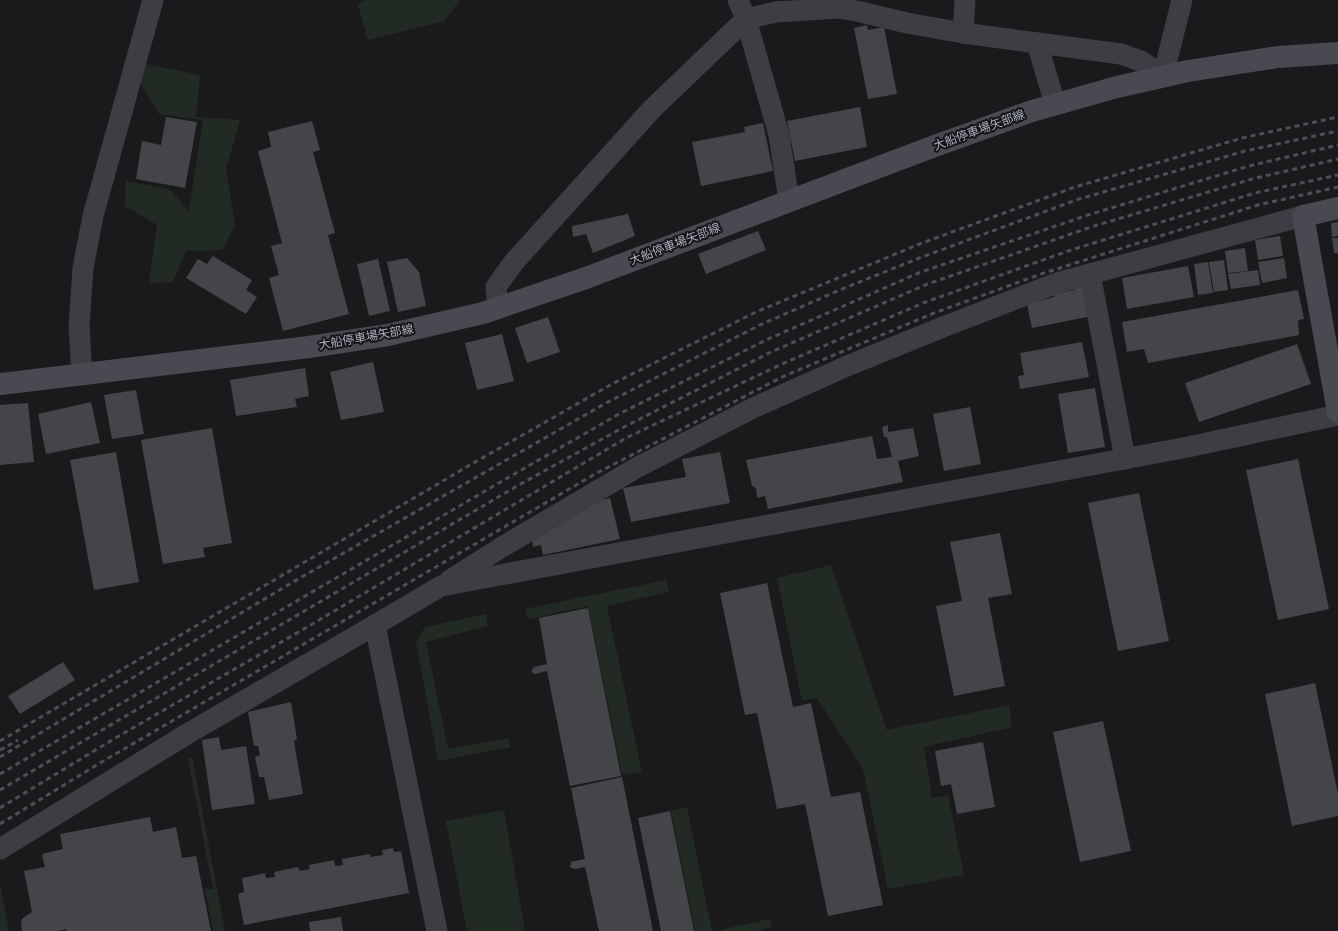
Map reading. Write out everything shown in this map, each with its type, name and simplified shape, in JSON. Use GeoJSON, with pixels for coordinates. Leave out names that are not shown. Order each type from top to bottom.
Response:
{"type":"FeatureCollection","features":[{"type":"Feature","properties":{"kind":"main road","name":"大船停車場矢部線"},"geometry":{"type":"LineString","coordinates":[[0,384],[309,347],[388,335],[483,313],[586,278],[932,147],[1032,111],[1117,87],[1188,71],[1278,57],[1338,52]]}},
{"type":"Feature","properties":{"kind":"main road"},"geometry":{"type":"LineString","coordinates":[[1338,208],[1303,216],[1332,337],[1338,413]]}},
{"type":"Feature","properties":{"kind":"street"},"geometry":{"type":"LineString","coordinates":[[82,375],[79,326],[83,268],[93,216],[153,0]]}},
{"type":"Feature","properties":{"kind":"street"},"geometry":{"type":"LineString","coordinates":[[963,32],[965,0]]}},
{"type":"Feature","properties":{"kind":"street"},"geometry":{"type":"LineString","coordinates":[[742,9],[776,12],[839,8],[907,23],[1121,54],[1141,61],[1163,76],[1182,0]]}},
{"type":"Feature","properties":{"kind":"street"},"geometry":{"type":"LineString","coordinates":[[742,9],[779,135],[789,201]]}},
{"type":"Feature","properties":{"kind":"street"},"geometry":{"type":"LineString","coordinates":[[498,308],[496,287],[514,262],[742,9]]}},
{"type":"Feature","properties":{"kind":"street"},"geometry":{"type":"LineString","coordinates":[[1037,43],[1055,104]]}},
{"type":"Feature","properties":{"kind":"street"},"geometry":{"type":"LineString","coordinates":[[0,849],[187,734],[441,586],[502,547],[636,468],[755,407],[847,366],[1057,283],[1303,216]]}},
{"type":"Feature","properties":{"kind":"street"},"geometry":{"type":"LineString","coordinates":[[1090,274],[1125,458]]}},
{"type":"Feature","properties":{"kind":"street"},"geometry":{"type":"LineString","coordinates":[[441,586],[1188,447],[1338,413]]}},
{"type":"Feature","properties":{"kind":"street"},"geometry":{"type":"LineString","coordinates":[[375,625],[437,931]]}},
{"type":"Feature","properties":{"kind":"shaded area"},"geometry":{"type":"Polygon","coordinates":[[[366,0],[460,0],[444,21],[368,40],[358,5],[366,0]]]}},
{"type":"Feature","properties":{"kind":"shaded area"},"geometry":{"type":"Polygon","coordinates":[[[141,63],[200,75],[196,117],[240,120],[226,169],[235,225],[222,250],[186,251],[173,282],[149,283],[157,225],[125,206],[126,181],[169,189],[189,211],[203,120],[159,114],[137,78],[141,63]]]}},
{"type":"Feature","properties":{"kind":"shaded area"},"geometry":{"type":"Polygon","coordinates":[[[831,565],[887,730],[1009,705],[1012,727],[924,747],[932,798],[948,795],[964,875],[888,889],[863,769],[817,698],[802,701],[777,578],[831,565]]]}},
{"type":"Feature","properties":{"kind":"shaded area"},"geometry":{"type":"Polygon","coordinates":[[[666,580],[669,592],[607,606],[642,773],[622,774],[588,606],[528,619],[525,609],[666,580]]]}},
{"type":"Feature","properties":{"kind":"shaded area"},"geometry":{"type":"Polygon","coordinates":[[[486,614],[488,626],[426,642],[448,749],[509,738],[510,747],[438,761],[416,642],[425,627],[486,614]]]}},
{"type":"Feature","properties":{"kind":"shaded area"},"geometry":{"type":"Polygon","coordinates":[[[192,757],[225,931],[213,931],[205,889],[213,889],[188,759],[192,757]]]}},
{"type":"Feature","properties":{"kind":"shaded area"},"geometry":{"type":"Polygon","coordinates":[[[687,807],[712,931],[695,931],[671,811],[687,807]]]}},
{"type":"Feature","properties":{"kind":"shaded area"},"geometry":{"type":"Polygon","coordinates":[[[504,810],[525,931],[467,931],[446,821],[504,810]]]}},
{"type":"Feature","properties":{"kind":"shaded area"},"geometry":{"type":"Polygon","coordinates":[[[0,884],[9,931],[0,931],[0,884]]]}},
{"type":"Feature","properties":{"kind":"shaded area"},"geometry":{"type":"Polygon","coordinates":[[[770,919],[773,927],[756,931],[715,931],[770,919]]]}},
{"type":"Feature","properties":{"kind":"building"},"geometry":{"type":"Polygon","coordinates":[[[867,25],[868,30],[884,27],[897,94],[868,99],[854,28],[867,25]]]}},
{"type":"Feature","properties":{"kind":"building"},"geometry":{"type":"Polygon","coordinates":[[[860,107],[867,147],[795,161],[787,121],[860,107]]]}},
{"type":"Feature","properties":{"kind":"building"},"geometry":{"type":"Polygon","coordinates":[[[166,117],[197,122],[185,188],[136,179],[142,141],[161,145],[166,117]]]}},
{"type":"Feature","properties":{"kind":"building"},"geometry":{"type":"Polygon","coordinates":[[[312,121],[320,150],[313,152],[335,233],[328,235],[349,314],[283,331],[269,278],[279,275],[271,246],[282,243],[258,151],[271,147],[268,132],[312,121]]]}},
{"type":"Feature","properties":{"kind":"building"},"geometry":{"type":"Polygon","coordinates":[[[763,123],[773,171],[701,186],[692,142],[745,132],[744,127],[763,123]]]}},
{"type":"Feature","properties":{"kind":"building"},"geometry":{"type":"Polygon","coordinates":[[[628,214],[635,236],[593,253],[586,234],[573,237],[572,226],[628,214]]]}},
{"type":"Feature","properties":{"kind":"building"},"geometry":{"type":"Polygon","coordinates":[[[1338,222],[1338,236],[1332,237],[1331,223],[1338,222]]]}},
{"type":"Feature","properties":{"kind":"building"},"geometry":{"type":"Polygon","coordinates":[[[758,231],[766,250],[706,274],[698,254],[758,231]]]}},
{"type":"Feature","properties":{"kind":"building"},"geometry":{"type":"Polygon","coordinates":[[[1280,236],[1283,256],[1258,260],[1255,240],[1280,236]]]}},
{"type":"Feature","properties":{"kind":"building"},"geometry":{"type":"Polygon","coordinates":[[[1332,238],[1338,238],[1338,253],[1334,253],[1332,238]]]}},
{"type":"Feature","properties":{"kind":"building"},"geometry":{"type":"Polygon","coordinates":[[[1245,248],[1248,271],[1228,273],[1225,251],[1245,248]]]}},
{"type":"Feature","properties":{"kind":"building"},"geometry":{"type":"Polygon","coordinates":[[[213,256],[252,280],[246,290],[257,297],[246,314],[186,278],[198,259],[207,264],[213,256]]]}},
{"type":"Feature","properties":{"kind":"building"},"geometry":{"type":"Polygon","coordinates":[[[407,258],[419,272],[426,306],[398,312],[387,262],[407,258]]]}},
{"type":"Feature","properties":{"kind":"building"},"geometry":{"type":"Polygon","coordinates":[[[1284,258],[1287,278],[1262,283],[1258,262],[1284,258]]]}},
{"type":"Feature","properties":{"kind":"building"},"geometry":{"type":"Polygon","coordinates":[[[378,259],[390,311],[369,316],[357,264],[378,259]]]}},
{"type":"Feature","properties":{"kind":"building"},"geometry":{"type":"Polygon","coordinates":[[[1224,260],[1228,290],[1214,292],[1209,262],[1224,260]]]}},
{"type":"Feature","properties":{"kind":"building"},"geometry":{"type":"Polygon","coordinates":[[[1208,262],[1213,293],[1198,295],[1194,264],[1208,262]]]}},
{"type":"Feature","properties":{"kind":"building"},"geometry":{"type":"Polygon","coordinates":[[[1188,266],[1194,297],[1127,309],[1122,278],[1188,266]]]}},
{"type":"Feature","properties":{"kind":"building"},"geometry":{"type":"Polygon","coordinates":[[[1258,270],[1260,285],[1231,289],[1228,274],[1258,270]]]}},
{"type":"Feature","properties":{"kind":"building"},"geometry":{"type":"Polygon","coordinates":[[[1086,284],[1092,316],[1032,328],[1027,304],[1054,297],[1054,294],[1075,290],[1074,286],[1086,284]]]}},
{"type":"Feature","properties":{"kind":"building"},"geometry":{"type":"Polygon","coordinates":[[[1298,290],[1304,319],[1298,320],[1299,335],[1148,363],[1144,349],[1127,352],[1122,322],[1298,290]]]}},
{"type":"Feature","properties":{"kind":"building"},"geometry":{"type":"Polygon","coordinates":[[[548,317],[560,352],[527,363],[515,328],[548,317]]]}},
{"type":"Feature","properties":{"kind":"building"},"geometry":{"type":"Polygon","coordinates":[[[502,334],[514,381],[477,390],[465,343],[502,334]]]}},
{"type":"Feature","properties":{"kind":"building"},"geometry":{"type":"Polygon","coordinates":[[[1082,342],[1089,377],[1020,389],[1018,376],[1024,375],[1020,353],[1082,342]]]}},
{"type":"Feature","properties":{"kind":"building"},"geometry":{"type":"Polygon","coordinates":[[[1297,344],[1311,384],[1199,422],[1185,383],[1297,344]]]}},
{"type":"Feature","properties":{"kind":"building"},"geometry":{"type":"Polygon","coordinates":[[[373,362],[384,412],[341,420],[330,372],[373,362]]]}},
{"type":"Feature","properties":{"kind":"building"},"geometry":{"type":"Polygon","coordinates":[[[305,368],[309,396],[295,399],[297,407],[236,416],[230,380],[305,368]]]}},
{"type":"Feature","properties":{"kind":"building"},"geometry":{"type":"Polygon","coordinates":[[[1095,388],[1105,447],[1068,453],[1058,394],[1095,388]]]}},
{"type":"Feature","properties":{"kind":"building"},"geometry":{"type":"Polygon","coordinates":[[[136,390],[144,434],[112,439],[104,395],[136,390]]]}},
{"type":"Feature","properties":{"kind":"building"},"geometry":{"type":"Polygon","coordinates":[[[91,402],[100,443],[46,454],[38,414],[91,402]]]}},
{"type":"Feature","properties":{"kind":"building"},"geometry":{"type":"Polygon","coordinates":[[[28,403],[34,462],[0,465],[0,405],[28,403]]]}},
{"type":"Feature","properties":{"kind":"building"},"geometry":{"type":"Polygon","coordinates":[[[970,407],[981,464],[944,471],[933,414],[970,407]]]}},
{"type":"Feature","properties":{"kind":"building"},"geometry":{"type":"Polygon","coordinates":[[[888,425],[888,432],[913,428],[919,456],[898,461],[903,482],[768,509],[765,496],[757,498],[756,488],[752,486],[746,460],[872,436],[877,459],[892,457],[887,437],[884,437],[882,427],[888,425]]]}},
{"type":"Feature","properties":{"kind":"building"},"geometry":{"type":"Polygon","coordinates":[[[212,428],[232,543],[203,548],[205,557],[163,564],[141,440],[212,428]]]}},
{"type":"Feature","properties":{"kind":"building"},"geometry":{"type":"Polygon","coordinates":[[[116,452],[139,582],[94,590],[70,460],[116,452]]]}},
{"type":"Feature","properties":{"kind":"building"},"geometry":{"type":"Polygon","coordinates":[[[720,452],[730,503],[631,522],[623,488],[686,477],[682,459],[720,452]]]}},
{"type":"Feature","properties":{"kind":"building"},"geometry":{"type":"Polygon","coordinates":[[[1298,459],[1329,609],[1278,620],[1246,470],[1298,459]]]}},
{"type":"Feature","properties":{"kind":"building"},"geometry":{"type":"Polygon","coordinates":[[[1139,493],[1169,641],[1118,651],[1088,503],[1139,493]]]}},
{"type":"Feature","properties":{"kind":"building"},"geometry":{"type":"Polygon","coordinates":[[[610,498],[620,539],[543,555],[541,545],[533,547],[532,538],[594,502],[610,498]]]}},
{"type":"Feature","properties":{"kind":"building"},"geometry":{"type":"Polygon","coordinates":[[[1000,533],[1012,594],[988,598],[1005,686],[954,696],[936,606],[962,601],[950,542],[1000,533]]]}},
{"type":"Feature","properties":{"kind":"building"},"geometry":{"type":"Polygon","coordinates":[[[767,583],[793,707],[811,703],[831,797],[860,792],[883,905],[828,916],[805,804],[777,809],[757,713],[745,715],[720,593],[767,583]]]}},
{"type":"Feature","properties":{"kind":"building"},"geometry":{"type":"Polygon","coordinates":[[[588,608],[621,776],[570,786],[547,671],[535,674],[531,672],[534,667],[547,664],[539,618],[588,608]]]}},
{"type":"Feature","properties":{"kind":"building"},"geometry":{"type":"Polygon","coordinates":[[[63,662],[75,680],[20,714],[8,696],[63,662]]]}},
{"type":"Feature","properties":{"kind":"building"},"geometry":{"type":"Polygon","coordinates":[[[1315,683],[1338,794],[1338,816],[1292,826],[1265,694],[1315,683]]]}},
{"type":"Feature","properties":{"kind":"building"},"geometry":{"type":"Polygon","coordinates":[[[291,702],[297,739],[294,741],[303,794],[269,800],[264,777],[259,777],[255,757],[260,755],[258,746],[254,746],[248,712],[291,702]]]}},
{"type":"Feature","properties":{"kind":"building"},"geometry":{"type":"Polygon","coordinates":[[[1103,721],[1131,851],[1080,862],[1053,732],[1103,721]]]}},
{"type":"Feature","properties":{"kind":"building"},"geometry":{"type":"Polygon","coordinates":[[[219,737],[221,750],[246,746],[255,804],[212,810],[202,740],[219,737]]]}},
{"type":"Feature","properties":{"kind":"building"},"geometry":{"type":"Polygon","coordinates":[[[983,742],[995,807],[957,814],[951,784],[941,786],[935,751],[983,742]]]}},
{"type":"Feature","properties":{"kind":"building"},"geometry":{"type":"Polygon","coordinates":[[[622,777],[653,931],[599,931],[585,867],[574,869],[570,867],[571,862],[585,859],[571,788],[622,777]]]}},
{"type":"Feature","properties":{"kind":"building"},"geometry":{"type":"Polygon","coordinates":[[[670,811],[694,931],[661,931],[638,818],[670,811]]]}},
{"type":"Feature","properties":{"kind":"building"},"geometry":{"type":"Polygon","coordinates":[[[150,817],[153,832],[176,827],[182,858],[196,856],[211,931],[66,931],[66,929],[59,931],[22,931],[22,919],[32,912],[24,871],[45,867],[42,854],[63,849],[60,834],[150,817]]]}},
{"type":"Feature","properties":{"kind":"building"},"geometry":{"type":"Polygon","coordinates":[[[393,848],[394,852],[401,851],[409,893],[244,925],[238,894],[244,892],[242,878],[265,873],[266,878],[275,877],[274,872],[298,867],[300,871],[310,869],[309,865],[334,860],[335,866],[343,865],[342,859],[370,854],[370,857],[383,855],[382,850],[393,848]]]}},
{"type":"Feature","properties":{"kind":"building"},"geometry":{"type":"Polygon","coordinates":[[[341,917],[343,931],[310,931],[309,922],[341,917]]]}},
{"type":"Feature","properties":{"kind":"railway"},"geometry":{"type":"LineString","coordinates":[[0,741],[470,465],[612,384],[756,312],[922,243],[1075,187],[1242,138],[1338,117]]}},
{"type":"Feature","properties":{"kind":"railway"},"geometry":{"type":"LineString","coordinates":[[0,757],[293,582],[606,403],[760,325],[842,289],[922,257],[1079,199],[1245,151],[1338,131]]}},
{"type":"Feature","properties":{"kind":"railway"},"geometry":{"type":"LineString","coordinates":[[0,774],[619,414],[766,340],[921,272],[1088,215],[1249,166],[1338,145]]}},
{"type":"Feature","properties":{"kind":"railway"},"geometry":{"type":"LineString","coordinates":[[0,790],[517,486],[624,427],[771,352],[925,285],[1091,227],[1252,179],[1338,159]]}},
{"type":"Feature","properties":{"kind":"railway"},"geometry":{"type":"LineString","coordinates":[[0,808],[112,740],[309,626],[626,438],[782,364],[923,303],[1068,251],[1255,193],[1338,175]]}},
{"type":"Feature","properties":{"kind":"railway"},"geometry":{"type":"LineString","coordinates":[[0,824],[100,763],[595,474],[782,377],[934,313],[1044,273],[1258,205],[1338,187]]}},
{"type":"Feature","properties":{"kind":"railway"},"geometry":{"type":"LineString","coordinates":[[0,750],[18,740]]}}]}
